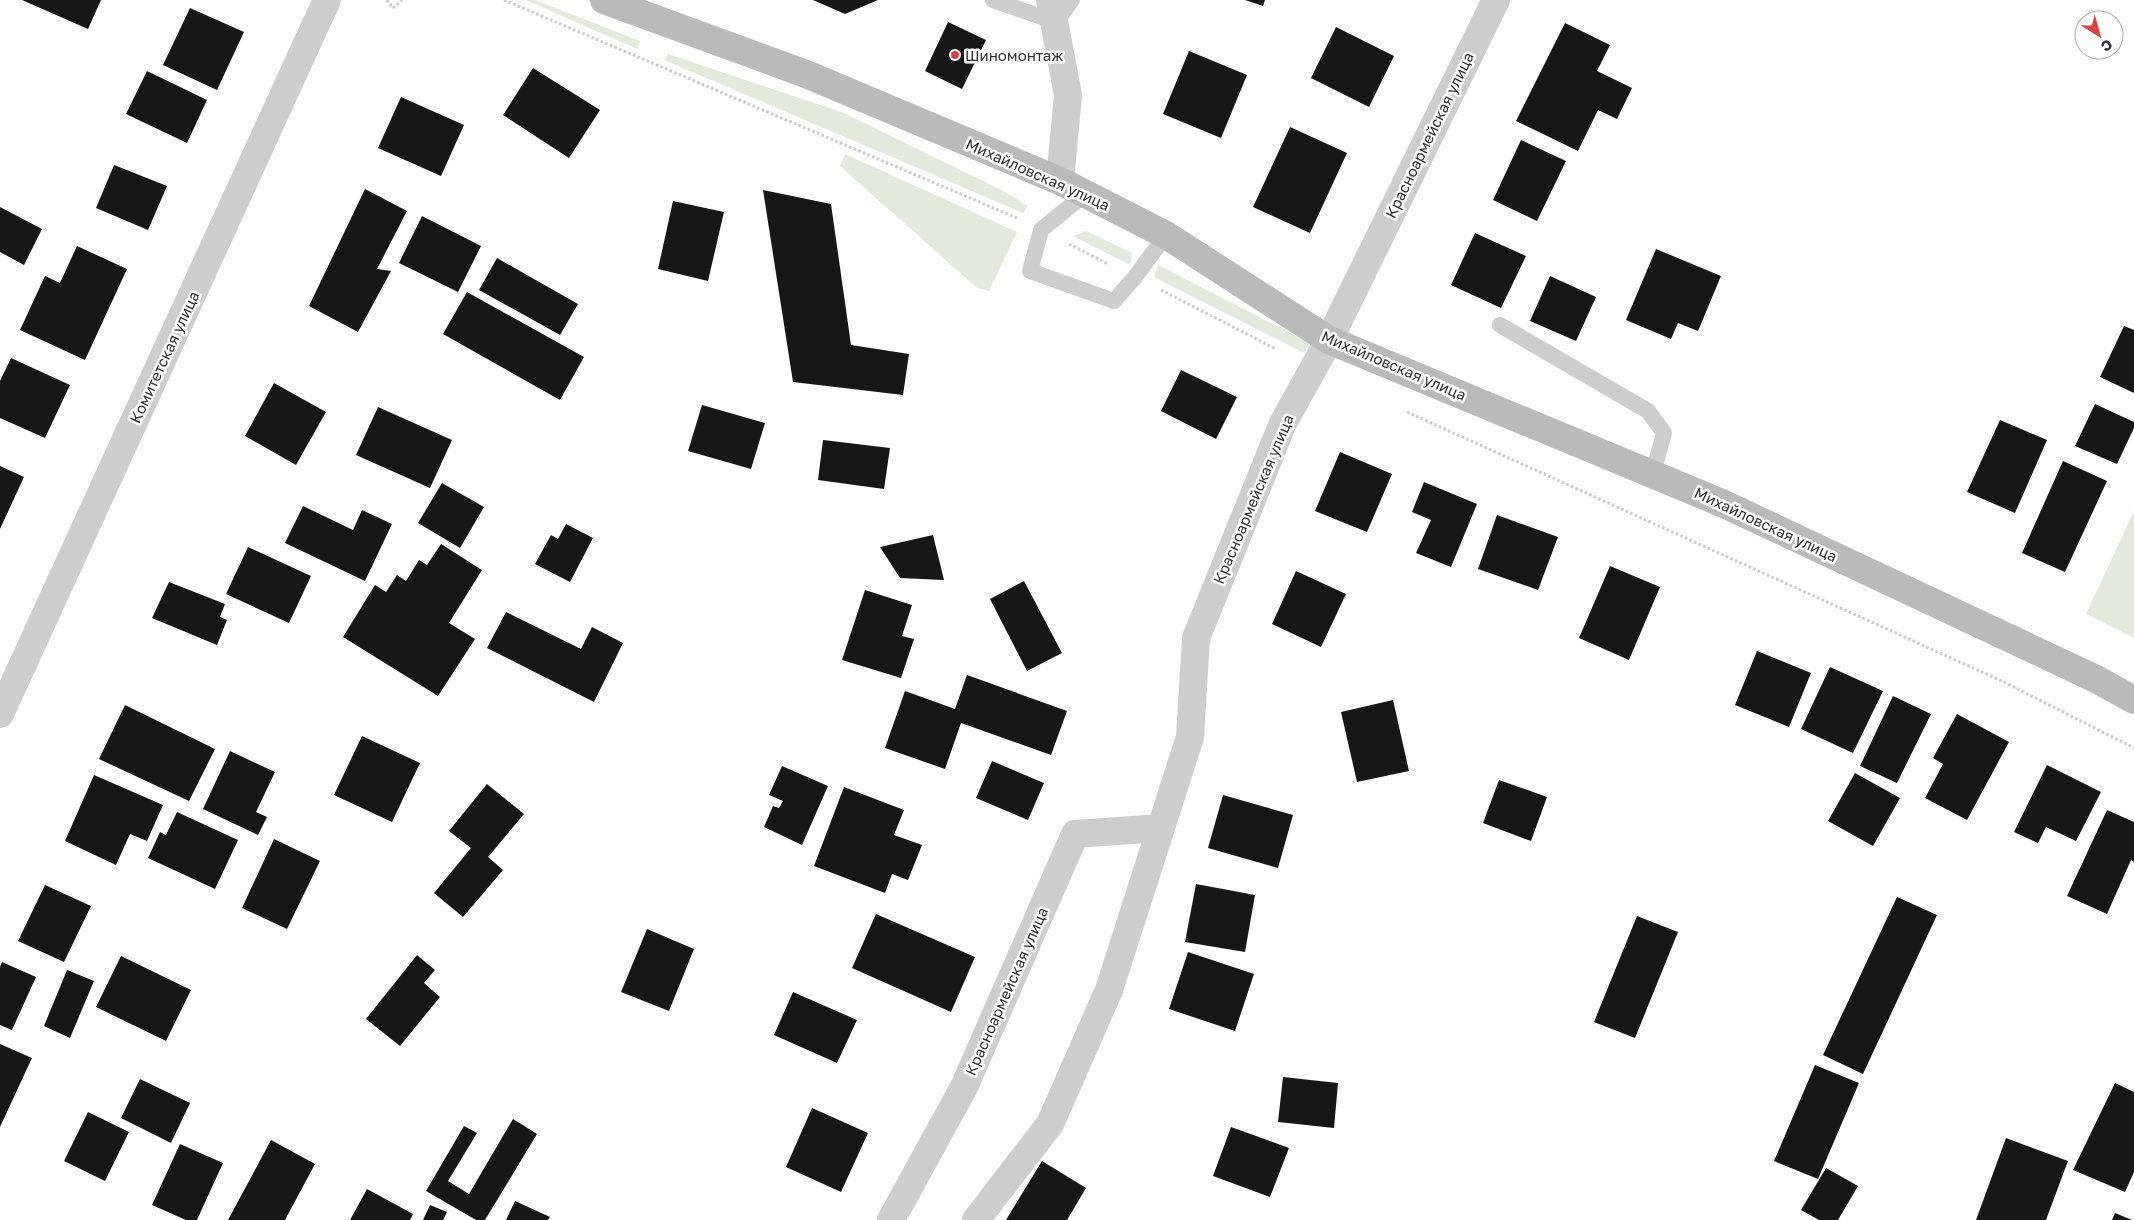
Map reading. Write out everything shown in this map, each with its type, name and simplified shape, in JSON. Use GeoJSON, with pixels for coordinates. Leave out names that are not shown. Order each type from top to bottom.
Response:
{"type":"FeatureCollection","features":[{"type":"Feature","properties":{"kind":"main road","name":"Михайловская улица"},"geometry":{"type":"LineString","coordinates":[[604,0],[806,74],[1060,181],[1166,235],[1329,340],[1653,473],[1733,508],[2078,671],[2134,700]]}},
{"type":"Feature","properties":{"kind":"street","name":"Комитетская улица"},"geometry":{"type":"LineString","coordinates":[[0,714],[327,0]]}},
{"type":"Feature","properties":{"kind":"street","name":"Красноармейская улица"},"geometry":{"type":"LineString","coordinates":[[976,1220],[1050,1124],[1109,990],[1190,737],[1196,638],[1283,423],[1329,340],[1496,0]]}},
{"type":"Feature","properties":{"kind":"street"},"geometry":{"type":"LineString","coordinates":[[1053,11],[1068,95],[1060,181]]}},
{"type":"Feature","properties":{"kind":"street","name":"Красноармейская улица"},"geometry":{"type":"LineString","coordinates":[[891,1220],[964,1087],[1075,834],[1161,828]]}},
{"type":"Feature","properties":{"kind":"lane"},"geometry":{"type":"LineString","coordinates":[[993,0],[1053,11],[1072,0]]}},
{"type":"Feature","properties":{"kind":"lane"},"geometry":{"type":"LineString","coordinates":[[1085,194],[1041,230],[1030,271],[1114,301],[1135,277],[1166,235]]}},
{"type":"Feature","properties":{"kind":"lane"},"geometry":{"type":"LineString","coordinates":[[1500,325],[1648,412],[1664,433],[1653,473]]}},
{"type":"Feature","properties":{"kind":"path"},"geometry":{"type":"LineString","coordinates":[[388,0],[393,8],[402,0]]}},
{"type":"Feature","properties":{"kind":"shaded area"},"geometry":{"type":"Polygon","coordinates":[[[526,0],[535,0],[640,41],[637,49],[526,0]]]}},
{"type":"Feature","properties":{"kind":"shaded area"},"geometry":{"type":"Polygon","coordinates":[[[668,54],[844,113],[1003,191],[1028,206],[1023,213],[664,60],[668,54]]]}},
{"type":"Feature","properties":{"kind":"shaded area"},"geometry":{"type":"Polygon","coordinates":[[[845,154],[1017,232],[989,291],[977,288],[840,166],[845,154]]]}},
{"type":"Feature","properties":{"kind":"shaded area"},"geometry":{"type":"Polygon","coordinates":[[[1086,231],[1132,253],[1130,265],[1073,236],[1086,231]]]}},
{"type":"Feature","properties":{"kind":"shaded area"},"geometry":{"type":"Polygon","coordinates":[[[1158,265],[1310,343],[1304,353],[1154,277],[1158,265]]]}},
{"type":"Feature","properties":{"kind":"shaded area"},"geometry":{"type":"Polygon","coordinates":[[[2134,511],[2134,638],[2086,614],[2134,511]]]}},
{"type":"Feature","properties":{"kind":"building"},"geometry":{"type":"Polygon","coordinates":[[[22,0],[101,0],[88,29],[22,0]]]}},
{"type":"Feature","properties":{"kind":"building"},"geometry":{"type":"Polygon","coordinates":[[[813,0],[878,0],[845,14],[813,0]]]}},
{"type":"Feature","properties":{"kind":"building"},"geometry":{"type":"Polygon","coordinates":[[[1245,0],[1265,0],[1263,6],[1245,0]]]}},
{"type":"Feature","properties":{"kind":"building"},"geometry":{"type":"Polygon","coordinates":[[[190,8],[244,32],[217,90],[163,65],[190,8]]]}},
{"type":"Feature","properties":{"kind":"building","name":"Шиномонтаж"},"geometry":{"type":"Polygon","coordinates":[[[948,22],[986,40],[962,89],[925,71],[948,22]]]}},
{"type":"Feature","properties":{"kind":"building"},"geometry":{"type":"Polygon","coordinates":[[[1565,23],[1610,45],[1597,71],[1632,88],[1617,119],[1598,110],[1578,151],[1516,121],[1565,23]]]}},
{"type":"Feature","properties":{"kind":"building"},"geometry":{"type":"Polygon","coordinates":[[[1336,27],[1394,56],[1369,107],[1311,78],[1336,27]]]}},
{"type":"Feature","properties":{"kind":"building"},"geometry":{"type":"Polygon","coordinates":[[[1189,51],[1247,75],[1221,138],[1163,114],[1189,51]]]}},
{"type":"Feature","properties":{"kind":"building"},"geometry":{"type":"Polygon","coordinates":[[[533,68],[600,110],[569,158],[503,115],[533,68]]]}},
{"type":"Feature","properties":{"kind":"building"},"geometry":{"type":"Polygon","coordinates":[[[147,71],[207,100],[187,143],[126,114],[147,71]]]}},
{"type":"Feature","properties":{"kind":"building"},"geometry":{"type":"Polygon","coordinates":[[[401,97],[464,125],[441,176],[378,148],[401,97]]]}},
{"type":"Feature","properties":{"kind":"building"},"geometry":{"type":"Polygon","coordinates":[[[1290,127],[1347,153],[1310,233],[1253,207],[1290,127]]]}},
{"type":"Feature","properties":{"kind":"building"},"geometry":{"type":"Polygon","coordinates":[[[1521,140],[1566,161],[1537,221],[1493,200],[1521,140]]]}},
{"type":"Feature","properties":{"kind":"building"},"geometry":{"type":"Polygon","coordinates":[[[114,165],[167,186],[148,230],[96,208],[114,165]]]}},
{"type":"Feature","properties":{"kind":"building"},"geometry":{"type":"Polygon","coordinates":[[[365,189],[407,211],[377,269],[391,271],[358,332],[309,306],[365,189]]]}},
{"type":"Feature","properties":{"kind":"building"},"geometry":{"type":"Polygon","coordinates":[[[763,190],[831,204],[851,345],[909,354],[903,395],[793,382],[763,190]]]}},
{"type":"Feature","properties":{"kind":"building"},"geometry":{"type":"Polygon","coordinates":[[[673,201],[724,212],[708,281],[658,269],[673,201]]]}},
{"type":"Feature","properties":{"kind":"building"},"geometry":{"type":"Polygon","coordinates":[[[0,207],[42,229],[24,265],[0,252],[0,207]]]}},
{"type":"Feature","properties":{"kind":"building"},"geometry":{"type":"Polygon","coordinates":[[[422,216],[481,246],[458,292],[399,263],[422,216]]]}},
{"type":"Feature","properties":{"kind":"building"},"geometry":{"type":"Polygon","coordinates":[[[1475,233],[1526,256],[1501,308],[1451,285],[1475,233]]]}},
{"type":"Feature","properties":{"kind":"building"},"geometry":{"type":"Polygon","coordinates":[[[77,246],[127,269],[85,360],[20,330],[45,276],[60,283],[77,246]]]}},
{"type":"Feature","properties":{"kind":"building"},"geometry":{"type":"Polygon","coordinates":[[[1656,249],[1721,276],[1698,331],[1678,323],[1671,339],[1626,320],[1656,249]]]}},
{"type":"Feature","properties":{"kind":"building"},"geometry":{"type":"Polygon","coordinates":[[[497,258],[578,304],[560,335],[479,290],[497,258]]]}},
{"type":"Feature","properties":{"kind":"building"},"geometry":{"type":"Polygon","coordinates":[[[1550,276],[1596,297],[1576,341],[1530,321],[1550,276]]]}},
{"type":"Feature","properties":{"kind":"building"},"geometry":{"type":"Polygon","coordinates":[[[467,292],[584,357],[560,400],[443,334],[467,292]]]}},
{"type":"Feature","properties":{"kind":"building"},"geometry":{"type":"Polygon","coordinates":[[[2124,326],[2134,330],[2134,393],[2100,377],[2124,326]]]}},
{"type":"Feature","properties":{"kind":"building"},"geometry":{"type":"Polygon","coordinates":[[[11,358],[70,385],[45,438],[0,418],[0,381],[11,358]]]}},
{"type":"Feature","properties":{"kind":"building"},"geometry":{"type":"Polygon","coordinates":[[[1181,370],[1237,397],[1216,439],[1161,411],[1181,370]]]}},
{"type":"Feature","properties":{"kind":"building"},"geometry":{"type":"Polygon","coordinates":[[[274,383],[326,412],[296,465],[245,436],[274,383]]]}},
{"type":"Feature","properties":{"kind":"building"},"geometry":{"type":"Polygon","coordinates":[[[2095,404],[2134,422],[2134,428],[2117,464],[2075,446],[2095,404]]]}},
{"type":"Feature","properties":{"kind":"building"},"geometry":{"type":"Polygon","coordinates":[[[702,405],[765,423],[751,469],[688,451],[702,405]]]}},
{"type":"Feature","properties":{"kind":"building"},"geometry":{"type":"Polygon","coordinates":[[[378,407],[452,440],[430,488],[356,455],[378,407]]]}},
{"type":"Feature","properties":{"kind":"building"},"geometry":{"type":"Polygon","coordinates":[[[2000,420],[2047,440],[2015,513],[1967,492],[2000,420]]]}},
{"type":"Feature","properties":{"kind":"building"},"geometry":{"type":"Polygon","coordinates":[[[823,440],[890,448],[884,489],[818,480],[823,440]]]}},
{"type":"Feature","properties":{"kind":"building"},"geometry":{"type":"Polygon","coordinates":[[[1340,452],[1392,474],[1367,532],[1315,511],[1340,452]]]}},
{"type":"Feature","properties":{"kind":"building"},"geometry":{"type":"Polygon","coordinates":[[[2063,461],[2107,481],[2065,572],[2022,553],[2063,461]]]}},
{"type":"Feature","properties":{"kind":"building"},"geometry":{"type":"Polygon","coordinates":[[[0,466],[24,477],[0,529],[0,466]]]}},
{"type":"Feature","properties":{"kind":"building"},"geometry":{"type":"Polygon","coordinates":[[[1424,482],[1477,504],[1451,567],[1416,553],[1431,520],[1412,512],[1424,482]]]}},
{"type":"Feature","properties":{"kind":"building"},"geometry":{"type":"Polygon","coordinates":[[[442,483],[484,507],[460,548],[418,523],[442,483]]]}},
{"type":"Feature","properties":{"kind":"building"},"geometry":{"type":"Polygon","coordinates":[[[303,506],[353,530],[362,510],[392,524],[365,581],[285,543],[303,506]]]}},
{"type":"Feature","properties":{"kind":"building"},"geometry":{"type":"Polygon","coordinates":[[[1497,515],[1558,537],[1538,590],[1478,569],[1497,515]]]}},
{"type":"Feature","properties":{"kind":"building"},"geometry":{"type":"Polygon","coordinates":[[[566,524],[593,538],[570,582],[535,564],[551,535],[558,539],[566,524]]]}},
{"type":"Feature","properties":{"kind":"building"},"geometry":{"type":"Polygon","coordinates":[[[933,535],[944,580],[900,578],[880,547],[933,535]]]}},
{"type":"Feature","properties":{"kind":"building"},"geometry":{"type":"Polygon","coordinates":[[[441,544],[482,570],[449,623],[475,639],[438,696],[343,637],[375,585],[386,592],[397,575],[406,581],[419,560],[427,565],[441,544]]]}},
{"type":"Feature","properties":{"kind":"building"},"geometry":{"type":"Polygon","coordinates":[[[248,547],[311,576],[289,623],[226,594],[248,547]]]}},
{"type":"Feature","properties":{"kind":"building"},"geometry":{"type":"Polygon","coordinates":[[[1610,566],[1660,587],[1629,660],[1579,638],[1610,566]]]}},
{"type":"Feature","properties":{"kind":"building"},"geometry":{"type":"Polygon","coordinates":[[[1296,571],[1346,594],[1321,647],[1272,624],[1296,571]]]}},
{"type":"Feature","properties":{"kind":"building"},"geometry":{"type":"Polygon","coordinates":[[[1024,581],[1062,653],[1027,671],[990,599],[1024,581]]]}},
{"type":"Feature","properties":{"kind":"building"},"geometry":{"type":"Polygon","coordinates":[[[169,582],[225,604],[220,617],[227,620],[217,645],[152,618],[169,582]]]}},
{"type":"Feature","properties":{"kind":"building"},"geometry":{"type":"Polygon","coordinates":[[[865,590],[912,605],[902,636],[914,639],[901,678],[842,660],[865,590]]]}},
{"type":"Feature","properties":{"kind":"building"},"geometry":{"type":"Polygon","coordinates":[[[506,612],[581,649],[592,627],[623,643],[594,702],[487,648],[506,612]]]}},
{"type":"Feature","properties":{"kind":"building"},"geometry":{"type":"Polygon","coordinates":[[[1757,651],[1811,673],[1789,727],[1735,705],[1757,651]]]}},
{"type":"Feature","properties":{"kind":"building"},"geometry":{"type":"Polygon","coordinates":[[[1830,667],[1883,691],[1853,753],[1801,729],[1830,667]]]}},
{"type":"Feature","properties":{"kind":"building"},"geometry":{"type":"Polygon","coordinates":[[[967,675],[1067,711],[1051,755],[961,723],[945,769],[885,748],[905,691],[955,709],[967,675]]]}},
{"type":"Feature","properties":{"kind":"building"},"geometry":{"type":"Polygon","coordinates":[[[1893,696],[1931,714],[1897,783],[1860,766],[1893,696]]]}},
{"type":"Feature","properties":{"kind":"building"},"geometry":{"type":"Polygon","coordinates":[[[1393,700],[1409,771],[1357,782],[1341,712],[1393,700]]]}},
{"type":"Feature","properties":{"kind":"building"},"geometry":{"type":"Polygon","coordinates":[[[125,705],[215,749],[189,801],[99,759],[125,705]]]}},
{"type":"Feature","properties":{"kind":"building"},"geometry":{"type":"Polygon","coordinates":[[[1957,714],[2009,742],[1967,820],[1925,798],[1943,764],[1933,758],[1957,714]]]}},
{"type":"Feature","properties":{"kind":"building"},"geometry":{"type":"Polygon","coordinates":[[[362,736],[420,763],[392,822],[334,795],[362,736]]]}},
{"type":"Feature","properties":{"kind":"building"},"geometry":{"type":"Polygon","coordinates":[[[230,751],[275,772],[256,812],[267,817],[258,835],[203,809],[230,751]]]}},
{"type":"Feature","properties":{"kind":"building"},"geometry":{"type":"Polygon","coordinates":[[[992,761],[1044,783],[1028,820],[976,798],[992,761]]]}},
{"type":"Feature","properties":{"kind":"building"},"geometry":{"type":"Polygon","coordinates":[[[2047,765],[2101,792],[2076,841],[2046,827],[2038,843],[2014,832],[2047,765]]]}},
{"type":"Feature","properties":{"kind":"building"},"geometry":{"type":"Polygon","coordinates":[[[782,766],[828,786],[802,845],[764,827],[773,806],[779,808],[783,801],[769,795],[782,766]]]}},
{"type":"Feature","properties":{"kind":"building"},"geometry":{"type":"Polygon","coordinates":[[[1855,773],[1900,798],[1873,846],[1828,821],[1855,773]]]}},
{"type":"Feature","properties":{"kind":"building"},"geometry":{"type":"Polygon","coordinates":[[[94,775],[163,805],[147,841],[130,834],[116,865],[65,841],[94,775]]]}},
{"type":"Feature","properties":{"kind":"building"},"geometry":{"type":"Polygon","coordinates":[[[1499,780],[1547,797],[1531,841],[1483,823],[1499,780]]]}},
{"type":"Feature","properties":{"kind":"building"},"geometry":{"type":"Polygon","coordinates":[[[487,784],[524,814],[488,857],[503,870],[463,917],[434,893],[471,848],[449,831],[487,784]]]}},
{"type":"Feature","properties":{"kind":"building"},"geometry":{"type":"Polygon","coordinates":[[[844,787],[904,810],[894,835],[922,845],[908,880],[892,874],[885,893],[814,866],[844,787]]]}},
{"type":"Feature","properties":{"kind":"building"},"geometry":{"type":"Polygon","coordinates":[[[1223,795],[1293,815],[1278,868],[1208,848],[1223,795]]]}},
{"type":"Feature","properties":{"kind":"building"},"geometry":{"type":"Polygon","coordinates":[[[2107,810],[2134,822],[2134,862],[2131,860],[2107,914],[2067,896],[2107,810]]]}},
{"type":"Feature","properties":{"kind":"building"},"geometry":{"type":"Polygon","coordinates":[[[177,812],[238,840],[215,889],[148,858],[160,832],[166,835],[177,812]]]}},
{"type":"Feature","properties":{"kind":"building"},"geometry":{"type":"Polygon","coordinates":[[[274,839],[320,861],[287,929],[242,908],[274,839]]]}},
{"type":"Feature","properties":{"kind":"building"},"geometry":{"type":"Polygon","coordinates":[[[1196,884],[1255,895],[1245,952],[1185,942],[1196,884]]]}},
{"type":"Feature","properties":{"kind":"building"},"geometry":{"type":"Polygon","coordinates":[[[45,885],[91,906],[64,962],[18,941],[45,885]]]}},
{"type":"Feature","properties":{"kind":"building"},"geometry":{"type":"Polygon","coordinates":[[[1897,897],[1937,915],[1863,1074],[1823,1055],[1897,897]]]}},
{"type":"Feature","properties":{"kind":"building"},"geometry":{"type":"Polygon","coordinates":[[[876,914],[975,957],[951,1012],[852,968],[876,914]]]}},
{"type":"Feature","properties":{"kind":"building"},"geometry":{"type":"Polygon","coordinates":[[[1637,916],[1678,932],[1635,1038],[1594,1022],[1637,916]]]}},
{"type":"Feature","properties":{"kind":"building"},"geometry":{"type":"Polygon","coordinates":[[[647,929],[694,949],[669,1011],[621,992],[647,929]]]}},
{"type":"Feature","properties":{"kind":"building"},"geometry":{"type":"Polygon","coordinates":[[[1188,952],[1254,974],[1235,1031],[1169,1009],[1188,952]]]}},
{"type":"Feature","properties":{"kind":"building"},"geometry":{"type":"Polygon","coordinates":[[[417,955],[435,970],[424,983],[440,997],[400,1046],[366,1019],[417,955]]]}},
{"type":"Feature","properties":{"kind":"building"},"geometry":{"type":"Polygon","coordinates":[[[121,956],[191,990],[166,1041],[96,1007],[121,956]]]}},
{"type":"Feature","properties":{"kind":"building"},"geometry":{"type":"Polygon","coordinates":[[[2,962],[36,977],[12,1030],[0,1025],[0,967],[2,962]]]}},
{"type":"Feature","properties":{"kind":"building"},"geometry":{"type":"Polygon","coordinates":[[[67,970],[94,981],[70,1038],[44,1026],[67,970]]]}},
{"type":"Feature","properties":{"kind":"building"},"geometry":{"type":"Polygon","coordinates":[[[793,992],[857,1020],[837,1063],[774,1035],[793,992]]]}},
{"type":"Feature","properties":{"kind":"building"},"geometry":{"type":"Polygon","coordinates":[[[0,1044],[32,1058],[0,1127],[0,1044]]]}},
{"type":"Feature","properties":{"kind":"building"},"geometry":{"type":"Polygon","coordinates":[[[1815,1065],[1859,1083],[1818,1179],[1774,1161],[1815,1065]]]}},
{"type":"Feature","properties":{"kind":"building"},"geometry":{"type":"Polygon","coordinates":[[[1283,1077],[1338,1083],[1334,1128],[1278,1122],[1283,1077]]]}},
{"type":"Feature","properties":{"kind":"building"},"geometry":{"type":"Polygon","coordinates":[[[140,1079],[190,1103],[171,1143],[121,1118],[140,1079]]]}},
{"type":"Feature","properties":{"kind":"building"},"geometry":{"type":"Polygon","coordinates":[[[2115,1083],[2134,1092],[2134,1172],[2125,1192],[2073,1170],[2115,1083]]]}},
{"type":"Feature","properties":{"kind":"building"},"geometry":{"type":"Polygon","coordinates":[[[812,1108],[868,1133],[841,1192],[786,1167],[812,1108]]]}},
{"type":"Feature","properties":{"kind":"building"},"geometry":{"type":"Polygon","coordinates":[[[88,1112],[129,1132],[105,1181],[64,1161],[88,1112]]]}},
{"type":"Feature","properties":{"kind":"building"},"geometry":{"type":"Polygon","coordinates":[[[513,1119],[537,1134],[485,1220],[476,1220],[426,1191],[464,1126],[477,1133],[448,1181],[469,1194],[513,1119]]]}},
{"type":"Feature","properties":{"kind":"building"},"geometry":{"type":"Polygon","coordinates":[[[1231,1127],[1289,1148],[1270,1197],[1213,1176],[1231,1127]]]}},
{"type":"Feature","properties":{"kind":"building"},"geometry":{"type":"Polygon","coordinates":[[[2006,1138],[2068,1161],[2046,1220],[1976,1220],[2006,1138]]]}},
{"type":"Feature","properties":{"kind":"building"},"geometry":{"type":"Polygon","coordinates":[[[271,1140],[315,1164],[285,1220],[228,1220],[271,1140]]]}},
{"type":"Feature","properties":{"kind":"building"},"geometry":{"type":"Polygon","coordinates":[[[180,1144],[223,1163],[197,1220],[186,1220],[152,1205],[180,1144]]]}},
{"type":"Feature","properties":{"kind":"building"},"geometry":{"type":"Polygon","coordinates":[[[1042,1161],[1086,1188],[1067,1220],[1006,1220],[1042,1161]]]}},
{"type":"Feature","properties":{"kind":"building"},"geometry":{"type":"Polygon","coordinates":[[[1826,1168],[1858,1186],[1838,1220],[1819,1220],[1801,1210],[1826,1168]]]}},
{"type":"Feature","properties":{"kind":"building"},"geometry":{"type":"Polygon","coordinates":[[[367,1189],[413,1214],[410,1220],[350,1220],[367,1189]]]}},
{"type":"Feature","properties":{"kind":"building"},"geometry":{"type":"Polygon","coordinates":[[[515,1201],[550,1217],[548,1220],[506,1220],[515,1201]]]}},
{"type":"Feature","properties":{"kind":"building"},"geometry":{"type":"Polygon","coordinates":[[[430,1205],[447,1212],[443,1220],[423,1220],[430,1205]]]}},
{"type":"Feature","properties":{"kind":"building"},"geometry":{"type":"Polygon","coordinates":[[[2115,1213],[2132,1220],[2112,1220],[2115,1213]]]}},
{"type":"Feature","properties":{"kind":"place","name":"Шиномонтаж"},"geometry":{"type":"Point","coordinates":[955,55]}}]}
